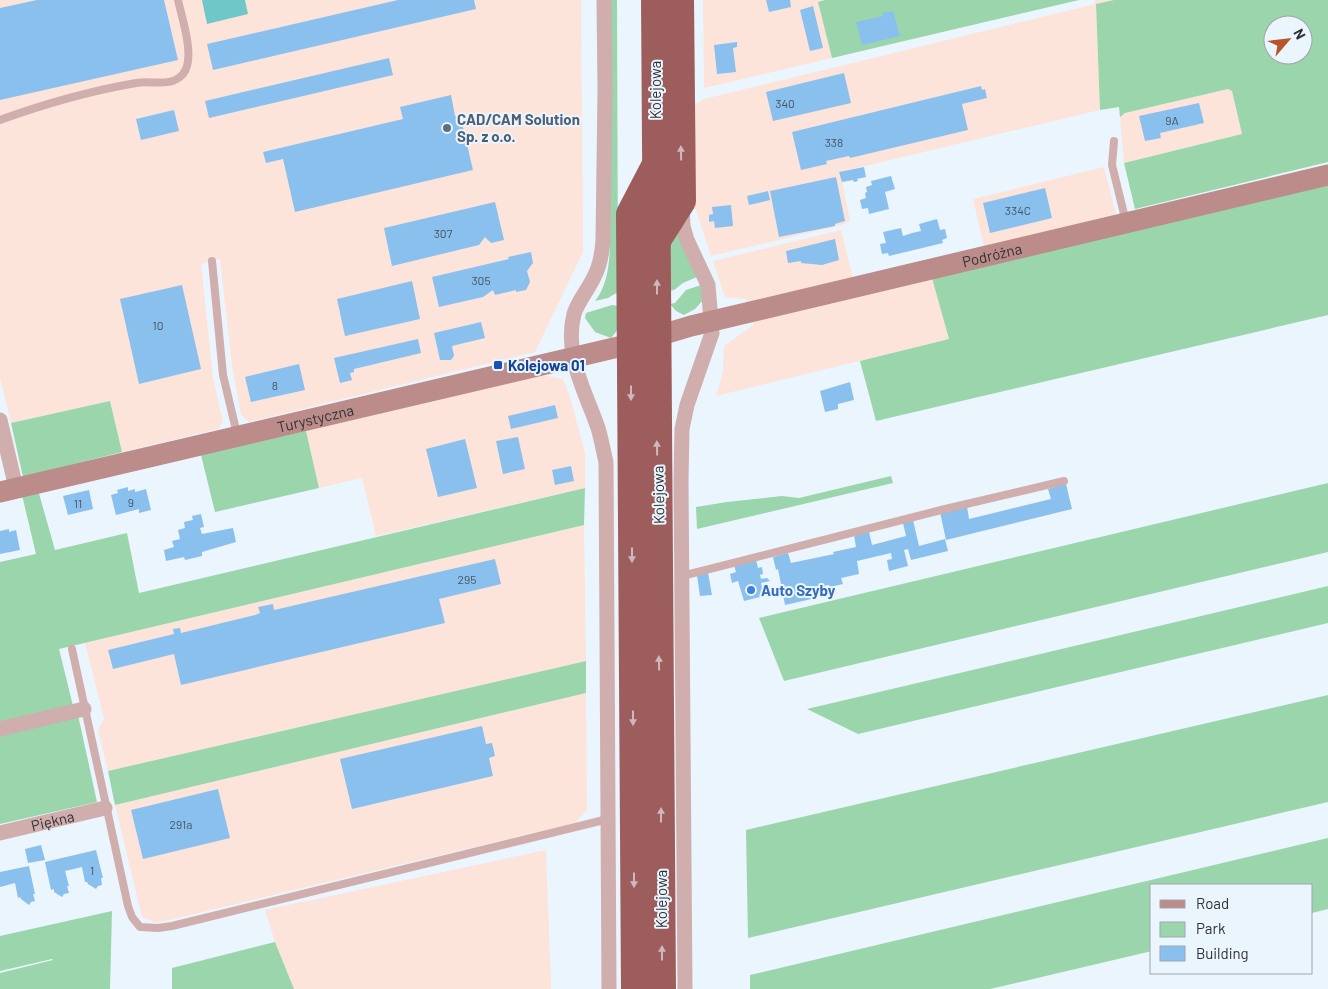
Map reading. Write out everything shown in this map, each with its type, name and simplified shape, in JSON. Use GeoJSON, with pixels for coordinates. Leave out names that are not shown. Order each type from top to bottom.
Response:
{"type":"FeatureCollection","features":[{"type":"Feature","properties":{"kind":"highway","name":"Kolejowa"},"geometry":{"type":"LineString","coordinates":[[655,0],[662,989]]}},
{"type":"Feature","properties":{"kind":"highway"},"geometry":{"type":"LineString","coordinates":[[656,242],[682,201],[680,0]]}},
{"type":"Feature","properties":{"kind":"highway","name":"Kolejowa"},"geometry":{"type":"LineString","coordinates":[[635,989],[630,214],[656,164]]}},
{"type":"Feature","properties":{"kind":"street"},"geometry":{"type":"LineString","coordinates":[[604,0],[604,241],[602,256],[595,276],[574,314],[572,334],[573,357],[581,388],[598,428],[606,462],[609,989]]}},
{"type":"Feature","properties":{"kind":"street","name":"Podróżna"},"geometry":{"type":"LineString","coordinates":[[631,344],[712,321],[1328,175]]}},
{"type":"Feature","properties":{"kind":"street"},"geometry":{"type":"LineString","coordinates":[[682,201],[687,240],[708,286],[712,321],[712,333],[708,348],[687,405],[682,430],[685,989]]}},
{"type":"Feature","properties":{"kind":"street","name":"Turystyczna"},"geometry":{"type":"LineString","coordinates":[[8,490],[631,344]]}},
{"type":"Feature","properties":{"kind":"street"},"geometry":{"type":"LineString","coordinates":[[0,420],[8,490]]}},
{"type":"Feature","properties":{"kind":"street"},"geometry":{"type":"LineString","coordinates":[[0,729],[84,709]]}},
{"type":"Feature","properties":{"kind":"street","name":"Piękna"},"geometry":{"type":"LineString","coordinates":[[0,833],[105,808]]}},
{"type":"Feature","properties":{"kind":"lane"},"geometry":{"type":"LineString","coordinates":[[0,120],[34,107],[121,86],[139,82],[161,83],[174,81],[183,74],[188,65],[188,49],[178,0]]}},
{"type":"Feature","properties":{"kind":"lane"},"geometry":{"type":"LineString","coordinates":[[1114,141],[1112,165],[1126,222]]}},
{"type":"Feature","properties":{"kind":"lane"},"geometry":{"type":"LineString","coordinates":[[212,261],[223,377],[237,436]]}},
{"type":"Feature","properties":{"kind":"lane"},"geometry":{"type":"LineString","coordinates":[[682,576],[941,510],[1064,481]]}},
{"type":"Feature","properties":{"kind":"lane"},"geometry":{"type":"LineString","coordinates":[[72,648],[105,808],[128,906],[132,917],[140,927],[158,928],[608,819]]}},
{"type":"Feature","properties":{"kind":"shaded area"},"geometry":{"type":"Polygon","coordinates":[[[0,0],[581,0],[583,252],[535,352],[249,422],[241,415],[232,366],[220,259],[201,264],[213,378],[223,422],[218,429],[122,452],[110,401],[11,423],[0,378],[0,0]]]}},
{"type":"Feature","properties":{"kind":"shaded area"},"geometry":{"type":"Polygon","coordinates":[[[703,0],[825,0],[818,2],[832,58],[704,88],[703,0]]]}},
{"type":"Feature","properties":{"kind":"shaded area"},"geometry":{"type":"Polygon","coordinates":[[[1095,0],[1114,0],[1096,5],[1100,110],[840,172],[850,221],[842,225],[711,256],[695,207],[692,106],[704,99],[1095,4],[1095,0]]]}},
{"type":"Feature","properties":{"kind":"shaded area"},"geometry":{"type":"Polygon","coordinates":[[[1228,89],[1232,91],[1242,134],[1124,163],[1120,117],[1124,113],[1228,89]]]}},
{"type":"Feature","properties":{"kind":"shaded area"},"geometry":{"type":"Polygon","coordinates":[[[1104,167],[1116,214],[984,247],[973,199],[1104,167]]]}},
{"type":"Feature","properties":{"kind":"shaded area"},"geometry":{"type":"Polygon","coordinates":[[[841,230],[853,278],[748,303],[746,299],[725,297],[713,261],[841,230]]]}},
{"type":"Feature","properties":{"kind":"shaded area"},"geometry":{"type":"Polygon","coordinates":[[[932,278],[949,339],[716,396],[723,372],[724,346],[753,325],[753,320],[932,278]]]}},
{"type":"Feature","properties":{"kind":"shaded area"},"geometry":{"type":"Polygon","coordinates":[[[541,375],[563,379],[570,397],[585,453],[585,488],[376,536],[362,478],[319,488],[306,431],[541,375]]]}},
{"type":"Feature","properties":{"kind":"shaded area"},"geometry":{"type":"Polygon","coordinates":[[[584,525],[586,661],[108,771],[98,730],[104,719],[85,643],[584,525]]]}},
{"type":"Feature","properties":{"kind":"shaded area"},"geometry":{"type":"Polygon","coordinates":[[[586,693],[587,810],[575,823],[156,923],[142,917],[115,805],[586,693]]]}},
{"type":"Feature","properties":{"kind":"shaded area"},"geometry":{"type":"Polygon","coordinates":[[[546,850],[551,989],[294,989],[275,942],[265,910],[546,850]]]}},
{"type":"Feature","properties":{"kind":"green space"},"geometry":{"type":"Polygon","coordinates":[[[610,0],[617,0],[618,292],[608,298],[595,301],[605,282],[610,247],[610,0]]]}},
{"type":"Feature","properties":{"kind":"green space"},"geometry":{"type":"Polygon","coordinates":[[[675,0],[676,193],[697,277],[669,291],[675,0]]]}},
{"type":"Feature","properties":{"kind":"green space"},"geometry":{"type":"Polygon","coordinates":[[[825,0],[1079,0],[832,58],[818,2],[825,0]]]}},
{"type":"Feature","properties":{"kind":"green space"},"geometry":{"type":"Polygon","coordinates":[[[1114,0],[1328,0],[1328,162],[1135,209],[1124,163],[1242,134],[1232,91],[1228,89],[1125,113],[1120,117],[1119,107],[1100,110],[1096,4],[1114,0]]]}},
{"type":"Feature","properties":{"kind":"green space"},"geometry":{"type":"Polygon","coordinates":[[[1328,184],[1328,315],[876,421],[860,361],[949,339],[932,278],[1328,184]]]}},
{"type":"Feature","properties":{"kind":"green space"},"geometry":{"type":"Polygon","coordinates":[[[701,285],[703,300],[695,309],[684,315],[676,311],[670,304],[675,303],[686,290],[701,285]]]}},
{"type":"Feature","properties":{"kind":"green space"},"geometry":{"type":"Polygon","coordinates":[[[612,305],[618,306],[619,328],[611,338],[595,332],[585,318],[586,313],[612,305]]]}},
{"type":"Feature","properties":{"kind":"green space"},"geometry":{"type":"Polygon","coordinates":[[[110,401],[122,452],[23,477],[11,423],[110,401]]]}},
{"type":"Feature","properties":{"kind":"green space"},"geometry":{"type":"Polygon","coordinates":[[[306,431],[319,488],[215,512],[201,455],[306,431]]]}},
{"type":"Feature","properties":{"kind":"green space"},"geometry":{"type":"Polygon","coordinates":[[[891,476],[893,483],[697,529],[696,507],[782,496],[799,498],[891,476]]]}},
{"type":"Feature","properties":{"kind":"green space"},"geometry":{"type":"Polygon","coordinates":[[[1328,483],[1328,552],[784,681],[759,618],[1328,483]]]}},
{"type":"Feature","properties":{"kind":"green space"},"geometry":{"type":"Polygon","coordinates":[[[585,488],[584,525],[59,649],[73,706],[0,723],[0,562],[36,554],[22,495],[38,490],[55,550],[127,533],[139,593],[585,488]]]}},
{"type":"Feature","properties":{"kind":"green space"},"geometry":{"type":"Polygon","coordinates":[[[1328,586],[1328,623],[858,734],[807,709],[1328,586]]]}},
{"type":"Feature","properties":{"kind":"green space"},"geometry":{"type":"Polygon","coordinates":[[[586,661],[586,693],[115,805],[108,771],[586,661]]]}},
{"type":"Feature","properties":{"kind":"green space"},"geometry":{"type":"Polygon","coordinates":[[[1328,695],[1328,802],[748,938],[746,830],[1328,695]]]}},
{"type":"Feature","properties":{"kind":"green space"},"geometry":{"type":"Polygon","coordinates":[[[78,715],[97,802],[0,824],[0,733],[78,715]]]}},
{"type":"Feature","properties":{"kind":"green space"},"geometry":{"type":"Polygon","coordinates":[[[1328,838],[1328,909],[1313,913],[1313,884],[1150,884],[1150,951],[990,989],[750,989],[750,975],[1328,838]]]}},
{"type":"Feature","properties":{"kind":"green space"},"geometry":{"type":"Polygon","coordinates":[[[112,911],[110,989],[0,989],[0,973],[53,960],[0,971],[0,936],[112,911]]]}},
{"type":"Feature","properties":{"kind":"green space"},"geometry":{"type":"Polygon","coordinates":[[[275,942],[294,989],[172,989],[172,968],[275,942]]]}},
{"type":"Feature","properties":{"kind":"water"},"geometry":{"type":"Polygon","coordinates":[[[202,0],[245,0],[248,14],[207,24],[202,0]]]}},
{"type":"Feature","properties":{"kind":"building"},"geometry":{"type":"Polygon","coordinates":[[[37,0],[164,0],[178,60],[0,100],[0,8],[37,0]]]}},
{"type":"Feature","properties":{"kind":"building"},"geometry":{"type":"Polygon","coordinates":[[[398,0],[474,0],[476,9],[213,70],[207,44],[398,0]]]}},
{"type":"Feature","properties":{"kind":"building"},"geometry":{"type":"Polygon","coordinates":[[[766,0],[790,0],[791,7],[769,12],[766,0]]]}},
{"type":"Feature","properties":{"kind":"building"},"geometry":{"type":"Polygon","coordinates":[[[813,6],[823,48],[810,51],[800,10],[813,6]]]}},
{"type":"Feature","properties":{"kind":"building"},"geometry":{"type":"Polygon","coordinates":[[[893,11],[900,36],[862,45],[856,22],[883,16],[882,13],[893,11]]]}},
{"type":"Feature","properties":{"kind":"building"},"geometry":{"type":"Polygon","coordinates":[[[737,42],[737,47],[733,48],[736,72],[717,74],[714,45],[737,42]]]}},
{"type":"Feature","properties":{"kind":"building"},"geometry":{"type":"Polygon","coordinates":[[[389,58],[393,75],[209,118],[205,101],[389,58]]]}},
{"type":"Feature","properties":{"kind":"building"},"geometry":{"type":"Polygon","coordinates":[[[844,73],[851,103],[773,121],[766,92],[844,73]]]}},
{"type":"Feature","properties":{"kind":"building"},"geometry":{"type":"Polygon","coordinates":[[[981,86],[982,90],[985,89],[987,98],[962,104],[968,130],[850,158],[849,156],[826,161],[827,164],[801,170],[792,132],[981,86]]]}},
{"type":"Feature","properties":{"kind":"building"},"geometry":{"type":"Polygon","coordinates":[[[451,95],[455,116],[460,115],[473,170],[295,212],[283,159],[266,163],[263,152],[403,119],[400,107],[451,95]]]}},
{"type":"Feature","properties":{"kind":"building"},"geometry":{"type":"Polygon","coordinates":[[[1199,103],[1204,123],[1160,133],[1161,138],[1145,141],[1139,116],[1199,103]]]}},
{"type":"Feature","properties":{"kind":"building"},"geometry":{"type":"Polygon","coordinates":[[[174,110],[179,131],[141,140],[136,119],[174,110]]]}},
{"type":"Feature","properties":{"kind":"building"},"geometry":{"type":"Polygon","coordinates":[[[864,167],[866,177],[857,179],[858,181],[854,182],[853,180],[842,182],[839,172],[864,167]]]}},
{"type":"Feature","properties":{"kind":"building"},"geometry":{"type":"Polygon","coordinates":[[[891,176],[895,189],[885,192],[889,209],[869,214],[868,208],[862,209],[860,200],[866,198],[866,187],[872,185],[871,181],[891,176]]]}},
{"type":"Feature","properties":{"kind":"building"},"geometry":{"type":"Polygon","coordinates":[[[836,177],[845,221],[835,224],[835,226],[779,237],[770,191],[836,177]]]}},
{"type":"Feature","properties":{"kind":"building"},"geometry":{"type":"Polygon","coordinates":[[[1045,188],[1052,218],[990,233],[983,203],[1045,188]]]}},
{"type":"Feature","properties":{"kind":"building"},"geometry":{"type":"Polygon","coordinates":[[[768,191],[770,200],[749,205],[747,196],[768,191]]]}},
{"type":"Feature","properties":{"kind":"building"},"geometry":{"type":"Polygon","coordinates":[[[495,202],[504,240],[491,243],[485,237],[479,245],[392,266],[384,228],[495,202]]]}},
{"type":"Feature","properties":{"kind":"building"},"geometry":{"type":"Polygon","coordinates":[[[731,205],[733,226],[715,228],[714,221],[709,222],[709,215],[713,214],[712,207],[731,205]]]}},
{"type":"Feature","properties":{"kind":"building"},"geometry":{"type":"Polygon","coordinates":[[[937,219],[940,230],[945,229],[947,238],[942,240],[943,243],[889,256],[888,253],[882,254],[880,244],[886,243],[883,232],[901,228],[903,236],[921,231],[919,224],[937,219]]]}},
{"type":"Feature","properties":{"kind":"building"},"geometry":{"type":"Polygon","coordinates":[[[835,239],[839,260],[822,265],[801,263],[801,261],[788,263],[786,251],[835,239]]]}},
{"type":"Feature","properties":{"kind":"building"},"geometry":{"type":"Polygon","coordinates":[[[531,252],[533,263],[527,271],[530,282],[526,290],[516,292],[516,290],[495,295],[493,290],[483,297],[439,307],[432,277],[531,252]]]}},
{"type":"Feature","properties":{"kind":"building"},"geometry":{"type":"Polygon","coordinates":[[[412,281],[420,319],[345,336],[337,299],[412,281]]]}},
{"type":"Feature","properties":{"kind":"building"},"geometry":{"type":"Polygon","coordinates":[[[182,285],[201,369],[139,384],[120,299],[182,285]]]}},
{"type":"Feature","properties":{"kind":"building"},"geometry":{"type":"Polygon","coordinates":[[[481,322],[485,338],[452,346],[454,356],[451,360],[440,360],[434,333],[481,322]]]}},
{"type":"Feature","properties":{"kind":"building"},"geometry":{"type":"Polygon","coordinates":[[[418,339],[421,353],[354,369],[354,372],[350,373],[352,380],[340,383],[334,358],[418,339]]]}},
{"type":"Feature","properties":{"kind":"building"},"geometry":{"type":"Polygon","coordinates":[[[299,364],[305,390],[251,402],[245,377],[299,364]]]}},
{"type":"Feature","properties":{"kind":"building"},"geometry":{"type":"Polygon","coordinates":[[[850,382],[854,400],[838,404],[838,409],[825,412],[820,391],[850,382]]]}},
{"type":"Feature","properties":{"kind":"building"},"geometry":{"type":"Polygon","coordinates":[[[555,405],[558,418],[511,429],[508,416],[555,405]]]}},
{"type":"Feature","properties":{"kind":"building"},"geometry":{"type":"Polygon","coordinates":[[[518,437],[525,469],[503,474],[496,441],[518,437]]]}},
{"type":"Feature","properties":{"kind":"building"},"geometry":{"type":"Polygon","coordinates":[[[465,439],[477,488],[438,497],[426,449],[465,439]]]}},
{"type":"Feature","properties":{"kind":"building"},"geometry":{"type":"Polygon","coordinates":[[[571,466],[574,481],[555,485],[552,470],[571,466]]]}},
{"type":"Feature","properties":{"kind":"building"},"geometry":{"type":"Polygon","coordinates":[[[1066,484],[1072,509],[946,540],[940,512],[967,506],[969,519],[1051,499],[1048,489],[1066,484]]]}},
{"type":"Feature","properties":{"kind":"building"},"geometry":{"type":"Polygon","coordinates":[[[128,487],[128,491],[135,489],[135,492],[146,489],[151,510],[139,513],[139,509],[116,515],[111,495],[118,493],[117,490],[128,487]]]}},
{"type":"Feature","properties":{"kind":"building"},"geometry":{"type":"Polygon","coordinates":[[[89,490],[93,509],[68,515],[63,496],[89,490]]]}},
{"type":"Feature","properties":{"kind":"building"},"geometry":{"type":"Polygon","coordinates":[[[201,514],[204,527],[200,528],[202,534],[233,528],[236,542],[202,552],[202,556],[185,560],[184,557],[166,561],[164,550],[174,547],[172,541],[180,539],[178,530],[185,528],[184,522],[193,520],[192,516],[201,514]]]}},
{"type":"Feature","properties":{"kind":"building"},"geometry":{"type":"Polygon","coordinates":[[[913,520],[919,546],[945,539],[948,551],[911,560],[908,549],[904,550],[908,566],[889,571],[887,560],[892,559],[891,553],[857,561],[859,574],[841,578],[843,584],[830,587],[829,585],[822,586],[823,591],[815,593],[816,598],[785,605],[778,569],[776,570],[773,557],[788,553],[791,563],[834,554],[833,552],[856,547],[854,535],[869,532],[872,545],[906,536],[903,523],[913,520]]]}},
{"type":"Feature","properties":{"kind":"building"},"geometry":{"type":"Polygon","coordinates":[[[9,529],[9,532],[16,530],[20,550],[0,554],[0,531],[9,529]]]}},
{"type":"Feature","properties":{"kind":"building"},"geometry":{"type":"Polygon","coordinates":[[[495,559],[501,584],[439,599],[445,623],[181,685],[174,654],[113,669],[108,650],[174,634],[173,629],[180,628],[181,633],[255,615],[260,613],[258,607],[273,604],[274,610],[495,559]]]}},
{"type":"Feature","properties":{"kind":"building"},"geometry":{"type":"Polygon","coordinates":[[[756,560],[758,568],[762,567],[763,574],[760,575],[761,579],[767,578],[770,581],[761,583],[764,596],[744,601],[738,581],[732,583],[730,574],[736,572],[734,565],[756,560]]]}},
{"type":"Feature","properties":{"kind":"building"},"geometry":{"type":"Polygon","coordinates":[[[708,573],[712,595],[700,596],[697,575],[708,573]]]}},
{"type":"Feature","properties":{"kind":"building"},"geometry":{"type":"Polygon","coordinates":[[[482,726],[486,744],[492,743],[495,756],[489,758],[493,776],[352,809],[340,759],[482,726]]]}},
{"type":"Feature","properties":{"kind":"building"},"geometry":{"type":"Polygon","coordinates":[[[218,789],[230,838],[143,859],[131,810],[218,789]]]}},
{"type":"Feature","properties":{"kind":"building"},"geometry":{"type":"Polygon","coordinates":[[[41,845],[45,860],[28,863],[25,849],[41,845]]]}},
{"type":"Feature","properties":{"kind":"building"},"geometry":{"type":"Polygon","coordinates":[[[96,850],[103,878],[101,878],[102,885],[96,889],[85,882],[82,867],[65,871],[69,893],[64,894],[62,897],[54,892],[54,889],[51,890],[45,862],[96,850]]]}},
{"type":"Feature","properties":{"kind":"building"},"geometry":{"type":"Polygon","coordinates":[[[29,866],[35,901],[29,905],[20,897],[18,898],[15,883],[0,887],[0,872],[29,866]]]}},
{"type":"Feature","properties":{"kind":"place","name":"CAD/CAM Solution Sp. z o.o."},"geometry":{"type":"Point","coordinates":[447,128]}},
{"type":"Feature","properties":{"kind":"place","name":"Kolejowa 01"},"geometry":{"type":"Point","coordinates":[498,365]}},
{"type":"Feature","properties":{"kind":"place","name":"Auto Szyby"},"geometry":{"type":"Point","coordinates":[751,590]}}]}
